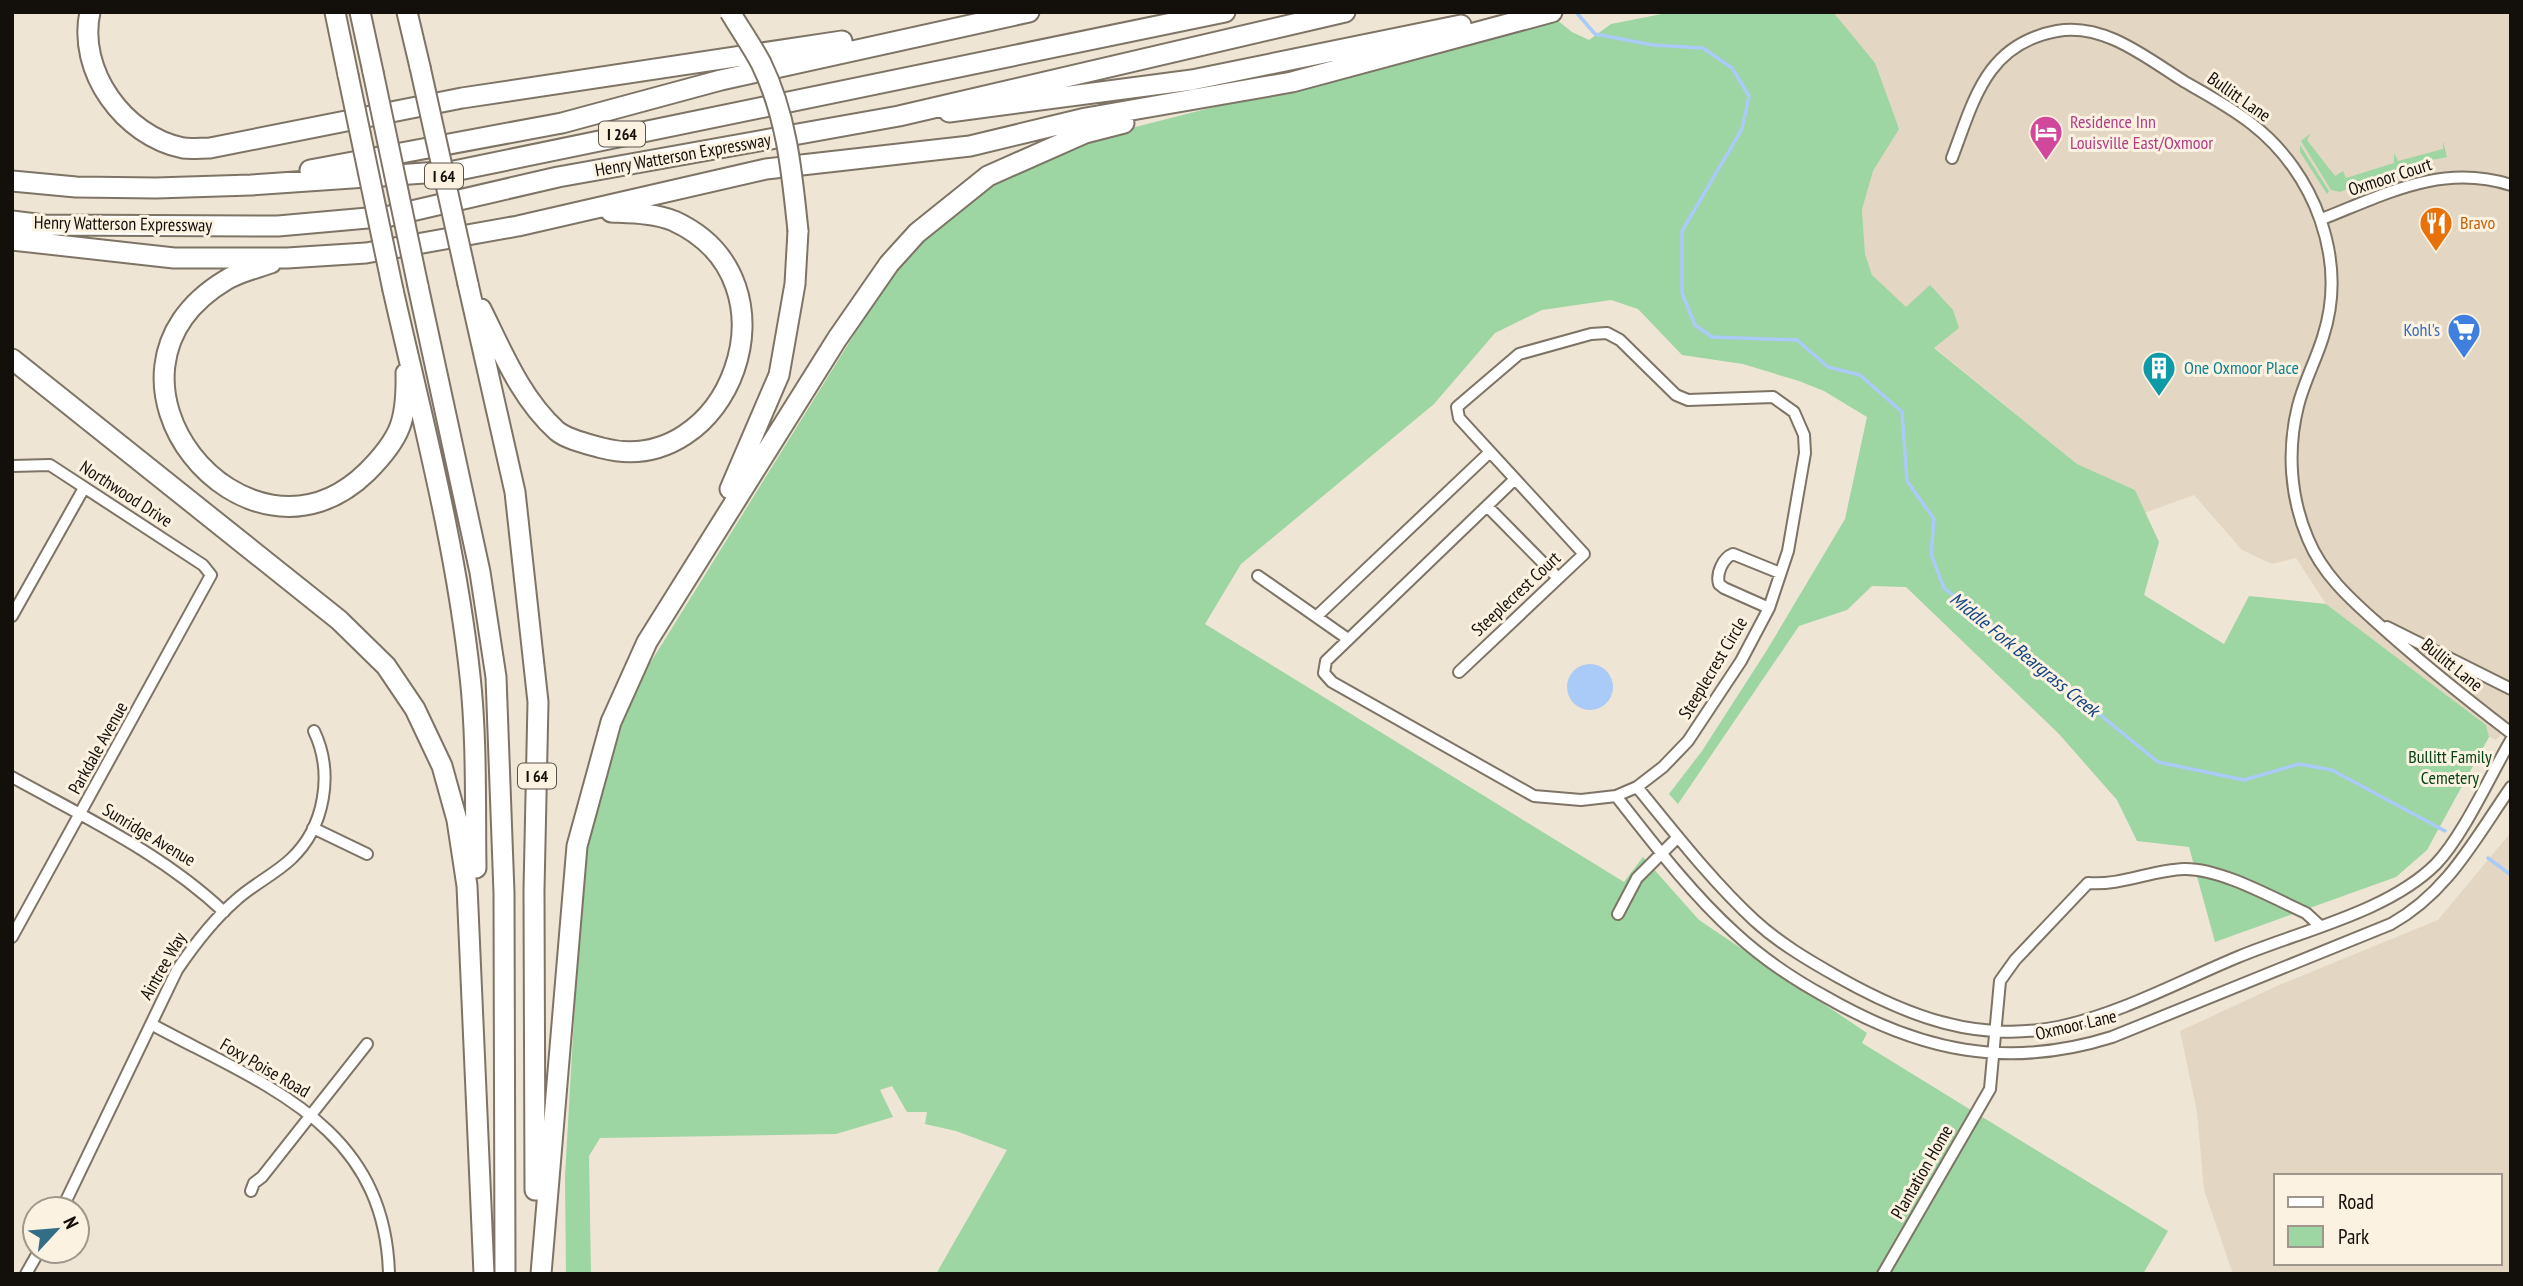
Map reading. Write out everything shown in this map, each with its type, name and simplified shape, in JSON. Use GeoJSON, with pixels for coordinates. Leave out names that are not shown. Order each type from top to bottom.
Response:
{"type":"FeatureCollection","features":[{"type":"Feature","properties":{"kind":"highway"},"geometry":{"type":"LineString","coordinates":[[90,12],[89,48],[96,74],[114,104],[131,124],[183,148],[210,148],[515,89],[963,26]]}},
{"type":"Feature","properties":{"kind":"highway"},"geometry":{"type":"LineString","coordinates":[[335,12],[393,290],[440,489],[470,678],[475,799],[481,1208]]}},
{"type":"Feature","properties":{"kind":"highway","name":"I 64"},"geometry":{"type":"LineString","coordinates":[[360,12],[480,572],[496,677],[504,893],[505,1274]]}},
{"type":"Feature","properties":{"kind":"highway","name":"I 64"},"geometry":{"type":"LineString","coordinates":[[407,12],[516,492],[538,702],[534,890],[539,1274]]}},
{"type":"Feature","properties":{"kind":"highway"},"geometry":{"type":"LineString","coordinates":[[697,564],[779,375],[795,284],[798,231],[790,155],[780,112],[761,64],[730,12]]}},
{"type":"Feature","properties":{"kind":"highway"},"geometry":{"type":"LineString","coordinates":[[12,171],[155,180],[309,170],[562,123],[721,79],[1029,12]]}},
{"type":"Feature","properties":{"kind":"highway","name":"Henry Watterson Expressway"},"geometry":{"type":"LineString","coordinates":[[12,181],[76,187],[156,188],[251,185],[454,171],[1225,12]]}},
{"type":"Feature","properties":{"kind":"highway","name":"Henry Watterson Expressway"},"geometry":{"type":"LineString","coordinates":[[12,221],[44,225],[278,226],[390,216],[558,177],[899,116],[1345,12]]}},
{"type":"Feature","properties":{"kind":"highway"},"geometry":{"type":"LineString","coordinates":[[899,116],[991,109],[1192,80],[1522,12]]}},
{"type":"Feature","properties":{"kind":"highway"},"geometry":{"type":"LineString","coordinates":[[12,240],[174,258],[287,258],[366,253],[582,211],[766,169],[970,146],[1184,99],[1292,82],[1552,12]]}},
{"type":"Feature","properties":{"kind":"highway"},"geometry":{"type":"LineString","coordinates":[[539,1274],[576,846],[611,722],[647,642],[837,339],[890,264],[917,233],[988,176],[1085,133],[1140,119],[1184,99]]}},
{"type":"Feature","properties":{"kind":"highway"},"geometry":{"type":"LineString","coordinates":[[468,284],[517,380],[538,410],[559,433],[615,451],[646,449],[673,441],[695,426],[720,400],[735,372],[743,342],[742,306],[726,266],[704,239],[672,220],[637,213],[582,211]]}},
{"type":"Feature","properties":{"kind":"highway"},"geometry":{"type":"LineString","coordinates":[[287,258],[227,279],[183,321],[170,347],[164,376],[167,408],[179,439],[197,464],[219,483],[246,497],[270,504],[304,504],[331,496],[359,479],[386,453],[403,425],[407,405],[406,344]]}},
{"type":"Feature","properties":{"kind":"highway"},"geometry":{"type":"LineString","coordinates":[[12,359],[338,620],[386,666],[415,709],[448,784],[464,850],[484,1274]]}},
{"type":"Feature","properties":{"kind":"street","name":"Bullitt Lane"},"geometry":{"type":"LineString","coordinates":[[1952,158],[1979,84],[2000,58],[2050,33],[2086,31],[2123,43],[2254,125],[2290,162],[2322,219],[2328,250],[2330,297],[2324,334],[2298,405],[2292,433],[2294,491],[2303,526],[2317,557],[2334,582],[2432,673],[2511,733]]}},
{"type":"Feature","properties":{"kind":"street","name":"Oxmoor Court"},"geometry":{"type":"LineString","coordinates":[[2322,219],[2438,178],[2471,176],[2511,185]]}},
{"type":"Feature","properties":{"kind":"street","name":"Steeplecrest Circle"},"geometry":{"type":"LineString","coordinates":[[1607,333],[1620,340],[1676,395],[1688,400],[1773,397],[1794,412],[1804,435],[1802,484],[1769,608],[1741,661],[1688,741],[1637,786],[1616,796],[1581,800],[1534,796],[1332,682],[1324,673],[1326,661],[1515,479],[1490,452],[1459,418],[1457,407],[1519,354],[1591,334],[1607,333]]}},
{"type":"Feature","properties":{"kind":"street"},"geometry":{"type":"LineString","coordinates":[[1317,616],[1490,452]]}},
{"type":"Feature","properties":{"kind":"street","name":"Northwood Drive"},"geometry":{"type":"LineString","coordinates":[[12,466],[50,466],[203,565],[211,575]]}},
{"type":"Feature","properties":{"kind":"street","name":"Steeplecrest Court"},"geometry":{"type":"LineString","coordinates":[[1459,672],[1584,554],[1515,479]]}},
{"type":"Feature","properties":{"kind":"street"},"geometry":{"type":"LineString","coordinates":[[12,616],[84,488]]}},
{"type":"Feature","properties":{"kind":"street"},"geometry":{"type":"LineString","coordinates":[[1487,506],[1558,579]]}},
{"type":"Feature","properties":{"kind":"street"},"geometry":{"type":"LineString","coordinates":[[1769,608],[1724,588],[1719,584],[1719,573],[1726,559],[1733,554],[1780,573]]}},
{"type":"Feature","properties":{"kind":"street","name":"Parkdale Avenue"},"geometry":{"type":"LineString","coordinates":[[12,937],[211,581],[211,575]]}},
{"type":"Feature","properties":{"kind":"street"},"geometry":{"type":"LineString","coordinates":[[1258,576],[1349,639]]}},
{"type":"Feature","properties":{"kind":"street","name":"Bullitt Lane"},"geometry":{"type":"LineString","coordinates":[[2375,621],[2511,689]]}},
{"type":"Feature","properties":{"kind":"street","name":"Aintree Way"},"geometry":{"type":"LineString","coordinates":[[69,1195],[177,970],[193,946],[224,912],[294,857],[313,828],[321,808],[325,786],[321,752],[314,731]]}},
{"type":"Feature","properties":{"kind":"street","name":"Oxmoor Lane"},"geometry":{"type":"LineString","coordinates":[[1637,786],[1678,837],[1753,919],[1794,951],[1904,1011],[1954,1027],[1995,1031],[2041,1029],[2087,1019],[2357,912],[2402,890],[2437,863],[2471,811],[2511,740]]}},
{"type":"Feature","properties":{"kind":"street","name":"Sunridge Avenue"},"geometry":{"type":"LineString","coordinates":[[12,777],[168,865],[224,912]]}},
{"type":"Feature","properties":{"kind":"street","name":"Oxmoor Lane"},"geometry":{"type":"LineString","coordinates":[[1616,796],[1661,852],[1730,928],[1788,975],[1898,1033],[1937,1046],[1995,1054],[2053,1051],[2112,1037],[2390,924],[2417,909],[2446,879],[2468,853],[2511,787]]}},
{"type":"Feature","properties":{"kind":"street"},"geometry":{"type":"LineString","coordinates":[[313,828],[367,854]]}},
{"type":"Feature","properties":{"kind":"street"},"geometry":{"type":"LineString","coordinates":[[1618,914],[1637,878],[1678,837]]}},
{"type":"Feature","properties":{"kind":"street","name":"Plantation Home"},"geometry":{"type":"LineString","coordinates":[[1883,1274],[1990,1089],[1995,1054],[1997,990],[2006,972],[2088,883],[2106,883],[2177,869],[2202,870],[2306,913],[2319,925]]}},
{"type":"Feature","properties":{"kind":"street","name":"Foxy Poise Road"},"geometry":{"type":"LineString","coordinates":[[151,1024],[291,1099],[312,1115],[345,1148],[372,1192],[384,1226],[389,1274]]}},
{"type":"Feature","properties":{"kind":"street"},"geometry":{"type":"LineString","coordinates":[[251,1191],[254,1183],[262,1177],[367,1044]]}},
{"type":"Feature","properties":{"kind":"shaded area"},"geometry":{"type":"Polygon","coordinates":[[[1833,12],[2511,12],[2511,723],[2496,740],[2489,737],[2486,725],[2326,604],[2296,558],[2272,564],[2242,550],[2194,495],[2144,513],[2135,490],[2077,464],[1934,347],[1906,308],[1872,275],[1865,254],[1862,211],[1873,171],[1899,128],[1850,36],[1833,12]]]}},
{"type":"Feature","properties":{"kind":"shaded area"},"geometry":{"type":"Polygon","coordinates":[[[2511,832],[2511,1274],[2233,1274],[2204,1190],[2197,1112],[2180,1031],[2277,986],[2438,920],[2511,832]]]}},
{"type":"Feature","properties":{"kind":"green space","name":"Bullitt Family Cemetery"},"geometry":{"type":"Polygon","coordinates":[[[1672,12],[1833,12],[1875,63],[1899,129],[1873,171],[1862,210],[1865,254],[1872,275],[1906,307],[1930,285],[1953,310],[1959,328],[1934,348],[2077,464],[2135,490],[2159,542],[2144,595],[2224,644],[2249,596],[2326,604],[2486,725],[2489,737],[2427,850],[2396,877],[2215,942],[2189,847],[2137,841],[2117,800],[2059,734],[1906,587],[1872,586],[1847,610],[1799,626],[1678,804],[1669,794],[1702,751],[1767,650],[1845,519],[1867,417],[1824,391],[1799,381],[1743,364],[1682,355],[1638,309],[1611,300],[1542,310],[1495,333],[1434,404],[1241,564],[1205,624],[1624,882],[1643,857],[1699,920],[1867,1033],[1862,1043],[2168,1231],[2143,1274],[936,1274],[1007,1150],[956,1131],[925,1124],[927,1112],[907,1112],[892,1086],[880,1090],[893,1117],[836,1134],[600,1138],[589,1156],[591,1274],[566,1274],[565,1176],[583,860],[631,694],[888,280],[934,230],[977,196],[1014,173],[1100,136],[1557,20],[1572,32],[1589,40],[1611,24],[1672,12]]]}},
{"type":"Feature","properties":{"kind":"green space"},"geometry":{"type":"Polygon","coordinates":[[[2311,133],[2307,140],[2310,144],[2335,176],[2343,171],[2346,178],[2394,163],[2394,153],[2398,161],[2443,149],[2443,141],[2447,157],[2411,164],[2340,192],[2331,190],[2301,141],[2311,133]]]}},
{"type":"Feature","properties":{"kind":"green space"},"geometry":{"type":"Polygon","coordinates":[[[2300,145],[2329,191],[2327,194],[2300,152],[2300,145]]]}},
{"type":"Feature","properties":{"kind":"water"},"geometry":{"type":"Polygon","coordinates":[[[1590,664],[1607,670],[1613,687],[1607,704],[1590,710],[1573,704],[1567,687],[1573,670],[1590,664]]]}},
{"type":"Feature","properties":{"kind":"waterway","name":"Middle Fork Beargrass Creek"},"geometry":{"type":"LineString","coordinates":[[1576,12],[1595,34],[1653,45],[1703,48],[1732,68],[1749,96],[1742,129],[1682,231],[1682,293],[1695,325],[1712,337],[1797,340],[1828,367],[1860,375],[1902,412],[1907,481],[1934,519],[1931,554],[1944,588],[2158,762],[2244,780],[2299,764],[2332,770],[2445,831]]}},
{"type":"Feature","properties":{"kind":"waterway","name":"Middle Fork Beargrass Creek"},"geometry":{"type":"LineString","coordinates":[[2488,858],[2511,875]]}},
{"type":"Feature","properties":{"kind":"place","name":"Residence Inn Louisville East/Oxmoor"},"geometry":{"type":"Point","coordinates":[2046,162]}},
{"type":"Feature","properties":{"kind":"place","name":"Bravo"},"geometry":{"type":"Point","coordinates":[2436,253]}},
{"type":"Feature","properties":{"kind":"place","name":"Kohl's"},"geometry":{"type":"Point","coordinates":[2464,360]}},
{"type":"Feature","properties":{"kind":"place","name":"One Oxmoor Place"},"geometry":{"type":"Point","coordinates":[2159,398]}}]}
